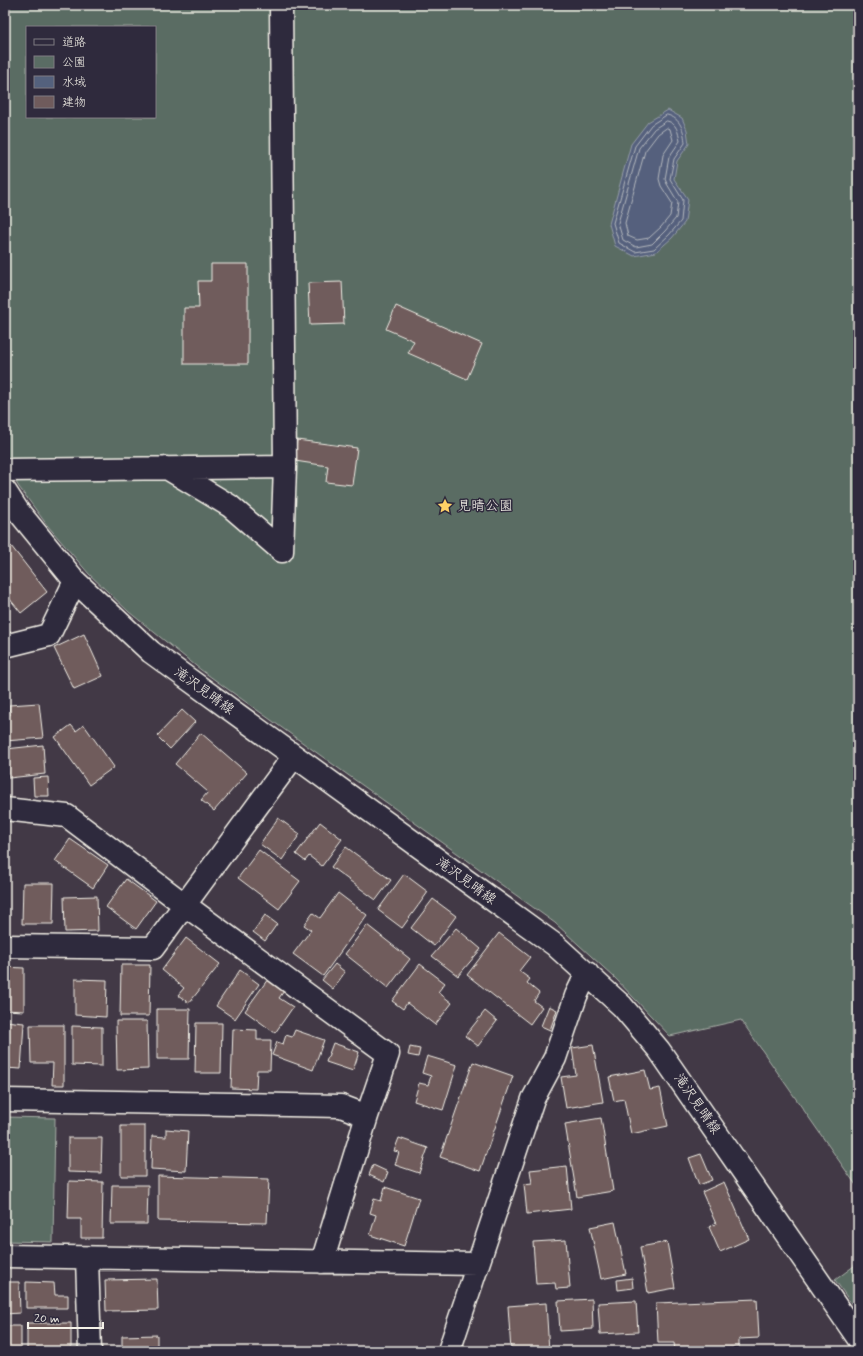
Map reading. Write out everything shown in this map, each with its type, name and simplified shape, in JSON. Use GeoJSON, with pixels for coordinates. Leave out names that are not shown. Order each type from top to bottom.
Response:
{"type":"FeatureCollection","features":[{"type":"Feature","properties":{"kind":"street"},"geometry":{"type":"LineString","coordinates":[[167,468],[230,506],[282,551],[285,467],[281,5]]}},
{"type":"Feature","properties":{"kind":"street"},"geometry":{"type":"LineString","coordinates":[[5,470],[285,467]]}},
{"type":"Feature","properties":{"kind":"street","name":"滝沢見晴線"},"geometry":{"type":"LineString","coordinates":[[5,491],[18,511],[75,581],[151,652],[555,945],[622,1006],[659,1050],[858,1338]]}},
{"type":"Feature","properties":{"kind":"street"},"geometry":{"type":"LineString","coordinates":[[5,646],[49,635],[75,581]]}},
{"type":"Feature","properties":{"kind":"street"},"geometry":{"type":"LineString","coordinates":[[5,946],[153,948],[294,756]]}},
{"type":"Feature","properties":{"kind":"street"},"geometry":{"type":"LineString","coordinates":[[5,810],[67,816],[185,905],[388,1054],[367,1116],[322,1262]]}},
{"type":"Feature","properties":{"kind":"street"},"geometry":{"type":"LineString","coordinates":[[449,1351],[533,1099],[555,1058],[576,996],[587,973]]}},
{"type":"Feature","properties":{"kind":"street"},"geometry":{"type":"LineString","coordinates":[[5,1100],[341,1106],[367,1116]]}},
{"type":"Feature","properties":{"kind":"street"},"geometry":{"type":"LineString","coordinates":[[5,1256],[477,1264]]}},
{"type":"Feature","properties":{"kind":"street"},"geometry":{"type":"LineString","coordinates":[[87,1258],[90,1351]]}},
{"type":"Feature","properties":{"kind":"green space","name":"見晴公園"},"geometry":{"type":"Polygon","coordinates":[[[5,5],[858,5],[858,1188],[741,1020],[670,1036],[615,978],[555,923],[201,670],[129,612],[89,574],[47,525],[19,487],[5,464],[5,86],[9,56],[5,38],[5,5]]]}},
{"type":"Feature","properties":{"kind":"green space"},"geometry":{"type":"Polygon","coordinates":[[[5,1117],[55,1118],[53,1242],[5,1241],[5,1117]]]}},
{"type":"Feature","properties":{"kind":"green space"},"geometry":{"type":"Polygon","coordinates":[[[858,1263],[858,1313],[835,1280],[858,1263]]]}},
{"type":"Feature","properties":{"kind":"water"},"geometry":{"type":"Polygon","coordinates":[[[668,110],[682,118],[687,130],[689,144],[677,161],[674,179],[688,199],[685,222],[672,238],[656,252],[634,256],[615,246],[609,224],[631,144],[648,122],[668,110]]]}},
{"type":"Feature","properties":{"kind":"building"},"geometry":{"type":"Polygon","coordinates":[[[211,264],[248,264],[248,364],[184,364],[184,308],[199,308],[198,281],[211,281],[211,264]]]}},
{"type":"Feature","properties":{"kind":"building"},"geometry":{"type":"Polygon","coordinates":[[[342,282],[344,324],[310,325],[308,283],[342,282]]]}},
{"type":"Feature","properties":{"kind":"building"},"geometry":{"type":"Polygon","coordinates":[[[396,306],[482,344],[467,379],[408,353],[414,341],[386,329],[396,306]]]}},
{"type":"Feature","properties":{"kind":"building"},"geometry":{"type":"Polygon","coordinates":[[[297,440],[357,448],[352,485],[326,482],[328,466],[295,461],[297,440]]]}},
{"type":"Feature","properties":{"kind":"building"},"geometry":{"type":"Polygon","coordinates":[[[11,546],[47,592],[21,613],[5,593],[5,551],[11,546]]]}},
{"type":"Feature","properties":{"kind":"building"},"geometry":{"type":"Polygon","coordinates":[[[84,634],[103,676],[74,689],[54,648],[84,634]]]}},
{"type":"Feature","properties":{"kind":"building"},"geometry":{"type":"Polygon","coordinates":[[[39,703],[43,738],[5,741],[5,715],[10,715],[9,705],[39,703]]]}},
{"type":"Feature","properties":{"kind":"building"},"geometry":{"type":"Polygon","coordinates":[[[182,710],[195,722],[170,749],[157,736],[182,710]]]}},
{"type":"Feature","properties":{"kind":"building"},"geometry":{"type":"Polygon","coordinates":[[[71,725],[76,731],[84,725],[114,767],[89,785],[55,737],[71,725]]]}},
{"type":"Feature","properties":{"kind":"building"},"geometry":{"type":"Polygon","coordinates":[[[201,733],[247,773],[214,811],[201,800],[208,792],[175,764],[201,733]]]}},
{"type":"Feature","properties":{"kind":"building"},"geometry":{"type":"Polygon","coordinates":[[[43,745],[45,774],[9,778],[6,749],[43,745]]]}},
{"type":"Feature","properties":{"kind":"building"},"geometry":{"type":"Polygon","coordinates":[[[48,777],[49,796],[34,796],[33,778],[48,777]]]}},
{"type":"Feature","properties":{"kind":"building"},"geometry":{"type":"Polygon","coordinates":[[[278,818],[300,834],[282,860],[260,844],[278,818]]]}},
{"type":"Feature","properties":{"kind":"building"},"geometry":{"type":"Polygon","coordinates":[[[320,822],[342,839],[322,866],[309,856],[305,861],[296,854],[320,822]]]}},
{"type":"Feature","properties":{"kind":"building"},"geometry":{"type":"Polygon","coordinates":[[[5,829],[7,830],[5,873],[5,829]]]}},
{"type":"Feature","properties":{"kind":"building"},"geometry":{"type":"Polygon","coordinates":[[[70,839],[108,865],[93,888],[55,861],[70,839]]]}},
{"type":"Feature","properties":{"kind":"building"},"geometry":{"type":"Polygon","coordinates":[[[346,847],[391,880],[376,900],[331,867],[346,847]]]}},
{"type":"Feature","properties":{"kind":"building"},"geometry":{"type":"Polygon","coordinates":[[[259,850],[300,881],[279,909],[238,878],[259,850]]]}},
{"type":"Feature","properties":{"kind":"building"},"geometry":{"type":"Polygon","coordinates":[[[404,874],[428,892],[402,928],[378,910],[404,874]]]}},
{"type":"Feature","properties":{"kind":"building"},"geometry":{"type":"Polygon","coordinates":[[[126,879],[156,901],[136,929],[106,907],[126,879]]]}},
{"type":"Feature","properties":{"kind":"building"},"geometry":{"type":"Polygon","coordinates":[[[23,883],[54,883],[53,924],[22,924],[23,883]]]}},
{"type":"Feature","properties":{"kind":"building"},"geometry":{"type":"Polygon","coordinates":[[[338,893],[367,915],[323,976],[293,954],[311,930],[304,925],[313,913],[320,918],[338,893]]]}},
{"type":"Feature","properties":{"kind":"building"},"geometry":{"type":"Polygon","coordinates":[[[97,896],[98,931],[65,932],[64,897],[97,896]]]}},
{"type":"Feature","properties":{"kind":"building"},"geometry":{"type":"Polygon","coordinates":[[[433,899],[456,916],[434,946],[411,928],[433,899]]]}},
{"type":"Feature","properties":{"kind":"building"},"geometry":{"type":"Polygon","coordinates":[[[265,915],[277,924],[265,941],[253,932],[265,915]]]}},
{"type":"Feature","properties":{"kind":"building"},"geometry":{"type":"Polygon","coordinates":[[[367,925],[410,959],[388,988],[345,954],[367,925]]]}},
{"type":"Feature","properties":{"kind":"building"},"geometry":{"type":"Polygon","coordinates":[[[456,928],[481,949],[458,976],[432,956],[456,928]]]}},
{"type":"Feature","properties":{"kind":"building"},"geometry":{"type":"Polygon","coordinates":[[[499,933],[530,957],[519,971],[530,979],[527,983],[539,993],[534,1001],[542,1007],[530,1024],[467,975],[499,933]]]}},
{"type":"Feature","properties":{"kind":"building"},"geometry":{"type":"Polygon","coordinates":[[[186,938],[220,964],[189,1003],[178,995],[184,988],[162,970],[186,938]]]}},
{"type":"Feature","properties":{"kind":"building"},"geometry":{"type":"Polygon","coordinates":[[[335,964],[345,972],[333,989],[322,980],[335,964]]]}},
{"type":"Feature","properties":{"kind":"building"},"geometry":{"type":"Polygon","coordinates":[[[420,964],[445,983],[438,992],[452,1003],[435,1025],[407,1003],[403,1009],[392,1001],[420,964]]]}},
{"type":"Feature","properties":{"kind":"building"},"geometry":{"type":"Polygon","coordinates":[[[121,965],[150,965],[149,1016],[120,1016],[121,965]]]}},
{"type":"Feature","properties":{"kind":"building"},"geometry":{"type":"Polygon","coordinates":[[[5,967],[24,968],[24,1011],[5,1010],[5,967]]]}},
{"type":"Feature","properties":{"kind":"building"},"geometry":{"type":"Polygon","coordinates":[[[240,970],[259,984],[235,1019],[216,1006],[240,970]]]}},
{"type":"Feature","properties":{"kind":"building"},"geometry":{"type":"Polygon","coordinates":[[[75,979],[107,980],[106,1017],[75,1015],[75,979]]]}},
{"type":"Feature","properties":{"kind":"building"},"geometry":{"type":"Polygon","coordinates":[[[268,979],[284,991],[279,998],[293,1007],[275,1033],[245,1011],[268,979]]]}},
{"type":"Feature","properties":{"kind":"building"},"geometry":{"type":"Polygon","coordinates":[[[549,1006],[557,1010],[550,1030],[541,1026],[549,1006]]]}},
{"type":"Feature","properties":{"kind":"building"},"geometry":{"type":"Polygon","coordinates":[[[157,1009],[190,1009],[189,1059],[157,1059],[157,1009]]]}},
{"type":"Feature","properties":{"kind":"building"},"geometry":{"type":"Polygon","coordinates":[[[485,1011],[497,1021],[478,1046],[465,1036],[485,1011]]]}},
{"type":"Feature","properties":{"kind":"building"},"geometry":{"type":"Polygon","coordinates":[[[5,1021],[24,1023],[21,1069],[5,1068],[5,1021]]]}},
{"type":"Feature","properties":{"kind":"building"},"geometry":{"type":"Polygon","coordinates":[[[116,1021],[147,1021],[148,1069],[117,1070],[116,1021]]]}},
{"type":"Feature","properties":{"kind":"building"},"geometry":{"type":"Polygon","coordinates":[[[196,1023],[222,1023],[221,1073],[195,1073],[196,1023]]]}},
{"type":"Feature","properties":{"kind":"building"},"geometry":{"type":"Polygon","coordinates":[[[30,1025],[64,1025],[64,1085],[52,1085],[53,1063],[31,1063],[30,1025]]]}},
{"type":"Feature","properties":{"kind":"building"},"geometry":{"type":"Polygon","coordinates":[[[72,1026],[102,1027],[102,1066],[72,1065],[72,1026]]]}},
{"type":"Feature","properties":{"kind":"building"},"geometry":{"type":"Polygon","coordinates":[[[233,1029],[257,1030],[257,1040],[271,1040],[270,1070],[257,1070],[256,1089],[231,1088],[233,1029]]]}},
{"type":"Feature","properties":{"kind":"building"},"geometry":{"type":"Polygon","coordinates":[[[295,1030],[324,1040],[313,1070],[272,1055],[277,1042],[283,1044],[286,1035],[292,1037],[295,1030]]]}},
{"type":"Feature","properties":{"kind":"building"},"geometry":{"type":"Polygon","coordinates":[[[333,1043],[359,1052],[353,1071],[326,1062],[333,1043]]]}},
{"type":"Feature","properties":{"kind":"building"},"geometry":{"type":"Polygon","coordinates":[[[593,1045],[603,1102],[566,1108],[561,1077],[576,1075],[572,1048],[593,1045]]]}},
{"type":"Feature","properties":{"kind":"building"},"geometry":{"type":"Polygon","coordinates":[[[410,1047],[420,1049],[418,1057],[408,1055],[410,1047]]]}},
{"type":"Feature","properties":{"kind":"building"},"geometry":{"type":"Polygon","coordinates":[[[427,1056],[457,1065],[443,1110],[414,1101],[419,1083],[428,1085],[431,1076],[422,1073],[427,1056]]]}},
{"type":"Feature","properties":{"kind":"building"},"geometry":{"type":"Polygon","coordinates":[[[473,1062],[513,1076],[480,1171],[440,1157],[473,1062]]]}},
{"type":"Feature","properties":{"kind":"building"},"geometry":{"type":"Polygon","coordinates":[[[645,1070],[650,1090],[660,1088],[668,1126],[631,1134],[624,1099],[614,1101],[609,1077],[645,1070]]]}},
{"type":"Feature","properties":{"kind":"building"},"geometry":{"type":"Polygon","coordinates":[[[601,1118],[613,1191],[577,1197],[565,1124],[601,1118]]]}},
{"type":"Feature","properties":{"kind":"building"},"geometry":{"type":"Polygon","coordinates":[[[121,1126],[145,1126],[145,1176],[121,1176],[121,1126]]]}},
{"type":"Feature","properties":{"kind":"building"},"geometry":{"type":"Polygon","coordinates":[[[166,1129],[188,1131],[186,1171],[151,1169],[152,1136],[166,1137],[166,1129]]]}},
{"type":"Feature","properties":{"kind":"building"},"geometry":{"type":"Polygon","coordinates":[[[68,1138],[102,1138],[101,1173],[68,1172],[68,1138]]]}},
{"type":"Feature","properties":{"kind":"building"},"geometry":{"type":"Polygon","coordinates":[[[399,1138],[428,1148],[419,1173],[395,1165],[399,1152],[394,1151],[399,1138]]]}},
{"type":"Feature","properties":{"kind":"building"},"geometry":{"type":"Polygon","coordinates":[[[701,1154],[712,1180],[699,1185],[689,1158],[701,1154]]]}},
{"type":"Feature","properties":{"kind":"building"},"geometry":{"type":"Polygon","coordinates":[[[373,1165],[388,1172],[384,1182],[369,1175],[373,1165]]]}},
{"type":"Feature","properties":{"kind":"building"},"geometry":{"type":"Polygon","coordinates":[[[567,1166],[571,1209],[527,1214],[524,1184],[532,1183],[530,1170],[567,1166]]]}},
{"type":"Feature","properties":{"kind":"building"},"geometry":{"type":"Polygon","coordinates":[[[158,1176],[269,1179],[267,1223],[158,1221],[158,1176]]]}},
{"type":"Feature","properties":{"kind":"building"},"geometry":{"type":"Polygon","coordinates":[[[69,1181],[103,1182],[102,1238],[81,1238],[81,1219],[68,1219],[69,1181]]]}},
{"type":"Feature","properties":{"kind":"building"},"geometry":{"type":"Polygon","coordinates":[[[724,1182],[749,1239],[720,1252],[709,1227],[716,1224],[702,1192],[724,1182]]]}},
{"type":"Feature","properties":{"kind":"building"},"geometry":{"type":"Polygon","coordinates":[[[112,1185],[148,1185],[147,1224],[111,1224],[112,1185]]]}},
{"type":"Feature","properties":{"kind":"building"},"geometry":{"type":"Polygon","coordinates":[[[385,1187],[419,1198],[404,1246],[370,1235],[376,1215],[370,1213],[374,1199],[381,1201],[385,1187]]]}},
{"type":"Feature","properties":{"kind":"building"},"geometry":{"type":"Polygon","coordinates":[[[615,1222],[626,1274],[601,1279],[590,1227],[615,1222]]]}},
{"type":"Feature","properties":{"kind":"building"},"geometry":{"type":"Polygon","coordinates":[[[566,1240],[570,1288],[556,1289],[555,1283],[536,1284],[533,1242],[566,1240]]]}},
{"type":"Feature","properties":{"kind":"building"},"geometry":{"type":"Polygon","coordinates":[[[667,1242],[675,1288],[648,1293],[640,1247],[667,1242]]]}},
{"type":"Feature","properties":{"kind":"building"},"geometry":{"type":"Polygon","coordinates":[[[632,1278],[633,1288],[618,1290],[617,1280],[632,1278]]]}},
{"type":"Feature","properties":{"kind":"building"},"geometry":{"type":"Polygon","coordinates":[[[157,1279],[158,1310],[106,1311],[105,1280],[157,1279]]]}},
{"type":"Feature","properties":{"kind":"building"},"geometry":{"type":"Polygon","coordinates":[[[5,1282],[19,1282],[20,1313],[5,1314],[5,1282]]]}},
{"type":"Feature","properties":{"kind":"building"},"geometry":{"type":"Polygon","coordinates":[[[26,1282],[54,1283],[55,1295],[68,1295],[68,1308],[26,1308],[26,1282]]]}},
{"type":"Feature","properties":{"kind":"building"},"geometry":{"type":"Polygon","coordinates":[[[592,1299],[593,1329],[560,1331],[558,1301],[592,1299]]]}},
{"type":"Feature","properties":{"kind":"building"},"geometry":{"type":"Polygon","coordinates":[[[757,1299],[759,1338],[739,1339],[739,1347],[675,1350],[674,1343],[658,1343],[656,1303],[757,1299]]]}},
{"type":"Feature","properties":{"kind":"building"},"geometry":{"type":"Polygon","coordinates":[[[636,1301],[638,1332],[600,1334],[598,1303],[636,1301]]]}},
{"type":"Feature","properties":{"kind":"building"},"geometry":{"type":"Polygon","coordinates":[[[546,1303],[549,1351],[511,1351],[508,1306],[546,1303]]]}},
{"type":"Feature","properties":{"kind":"building"},"geometry":{"type":"Polygon","coordinates":[[[27,1323],[71,1323],[71,1351],[27,1351],[27,1323]]]}},
{"type":"Feature","properties":{"kind":"building"},"geometry":{"type":"Polygon","coordinates":[[[5,1326],[21,1326],[21,1351],[5,1351],[5,1326]]]}},
{"type":"Feature","properties":{"kind":"building"},"geometry":{"type":"Polygon","coordinates":[[[157,1335],[157,1351],[122,1351],[122,1336],[157,1335]]]}},
{"type":"Feature","properties":{"kind":"place","name":"見晴公園"},"geometry":{"type":"Point","coordinates":[445,506]}}]}
